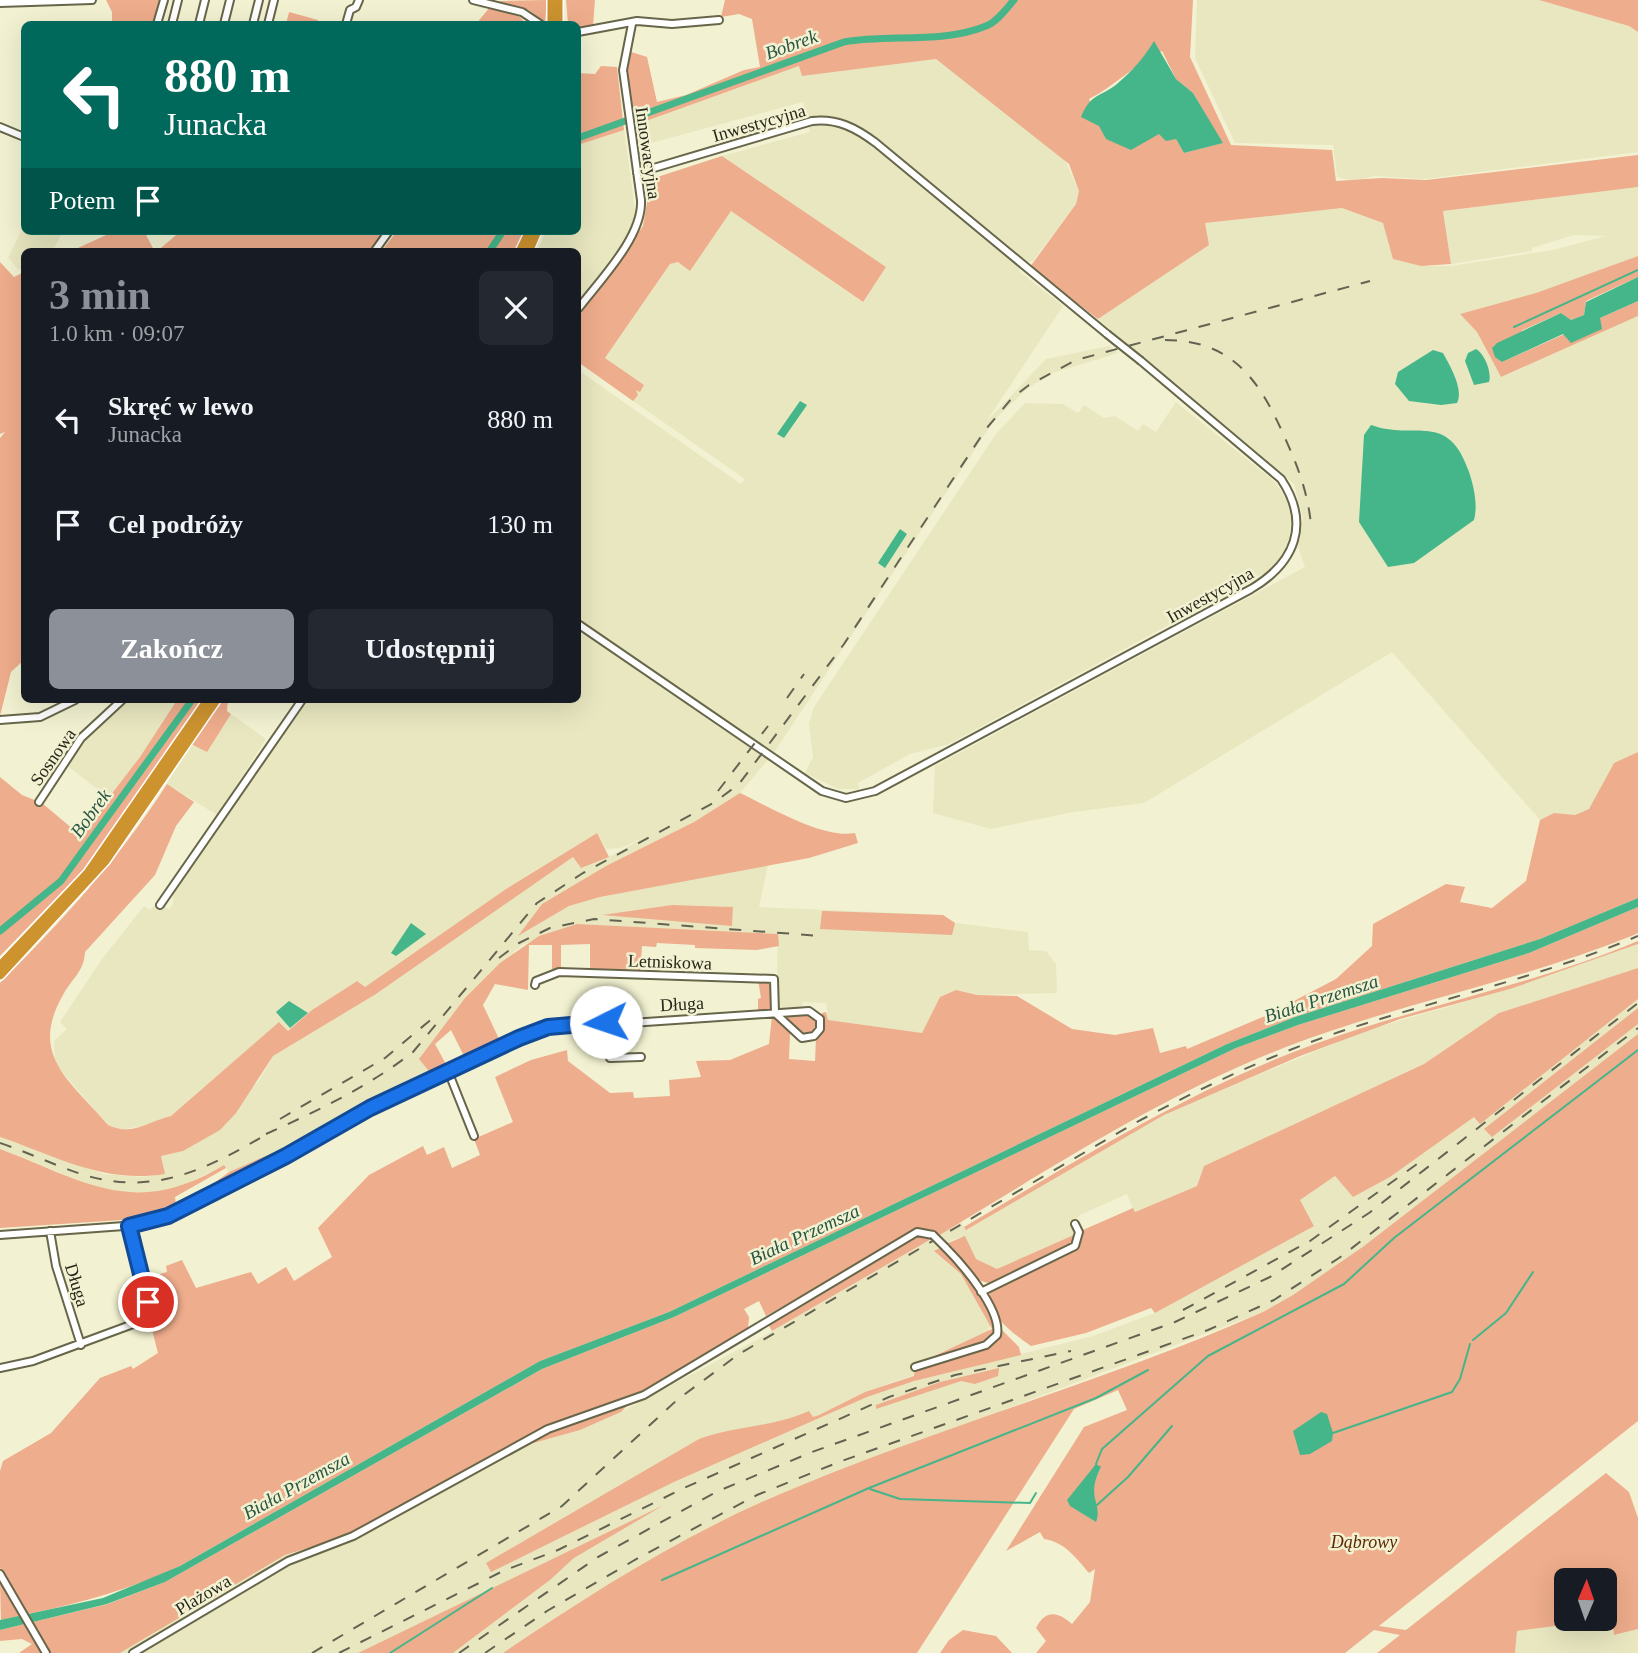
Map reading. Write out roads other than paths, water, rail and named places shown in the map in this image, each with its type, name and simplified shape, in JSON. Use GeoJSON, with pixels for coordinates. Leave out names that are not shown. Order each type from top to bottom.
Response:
{"type":"FeatureCollection","features":[{"type":"Feature","properties":{"kind":"highway"},"geometry":{"type":"LineString","coordinates":[[552,0],[555,20]]}},
{"type":"Feature","properties":{"kind":"highway"},"geometry":{"type":"LineString","coordinates":[[555,20],[558,0]]}},
{"type":"Feature","properties":{"kind":"highway"},"geometry":{"type":"LineString","coordinates":[[0,965],[88,873],[206,703]]}},
{"type":"Feature","properties":{"kind":"highway"},"geometry":{"type":"LineString","coordinates":[[0,975],[106,861],[214,703]]}},
{"type":"Feature","properties":{"kind":"street"},"geometry":{"type":"LineString","coordinates":[[0,3],[92,0]]}},
{"type":"Feature","properties":{"kind":"street"},"geometry":{"type":"LineString","coordinates":[[158,21],[164,0]]}},
{"type":"Feature","properties":{"kind":"street"},"geometry":{"type":"LineString","coordinates":[[173,21],[178,0]]}},
{"type":"Feature","properties":{"kind":"street"},"geometry":{"type":"LineString","coordinates":[[200,21],[205,0]]}},
{"type":"Feature","properties":{"kind":"street"},"geometry":{"type":"LineString","coordinates":[[225,21],[230,0]]}},
{"type":"Feature","properties":{"kind":"street"},"geometry":{"type":"LineString","coordinates":[[254,21],[259,0]]}},
{"type":"Feature","properties":{"kind":"street"},"geometry":{"type":"LineString","coordinates":[[269,21],[274,0]]}},
{"type":"Feature","properties":{"kind":"street"},"geometry":{"type":"LineString","coordinates":[[347,21],[350,10],[356,7],[359,0]]}},
{"type":"Feature","properties":{"kind":"street"},"geometry":{"type":"LineString","coordinates":[[474,0],[522,12],[530,21]]}},
{"type":"Feature","properties":{"kind":"street"},"geometry":{"type":"LineString","coordinates":[[581,32],[644,21],[672,24],[719,20]]}},
{"type":"Feature","properties":{"kind":"street","name":"Innowacyjna"},"geometry":{"type":"LineString","coordinates":[[581,305],[638,226],[642,204],[623,70],[632,24]]}},
{"type":"Feature","properties":{"kind":"street","name":"Inwestycyjna"},"geometry":{"type":"LineString","coordinates":[[581,626],[822,791],[846,798],[875,791],[1267,580],[1284,562],[1294,541],[1297,524],[1292,498],[1281,479],[876,143],[847,125],[828,120],[812,121],[637,173]]}},
{"type":"Feature","properties":{"kind":"street"},"geometry":{"type":"LineString","coordinates":[[0,128],[21,136]]}},
{"type":"Feature","properties":{"kind":"street"},"geometry":{"type":"LineString","coordinates":[[0,720],[4,717],[40,717],[69,703]]}},
{"type":"Feature","properties":{"kind":"street","name":"Sosnowa"},"geometry":{"type":"LineString","coordinates":[[39,802],[81,738],[119,703]]}},
{"type":"Feature","properties":{"kind":"street"},"geometry":{"type":"LineString","coordinates":[[160,905],[300,703]]}},
{"type":"Feature","properties":{"kind":"street","name":"Letniskowa"},"geometry":{"type":"LineString","coordinates":[[534,985],[543,977],[559,972],[774,979],[775,1013]]}},
{"type":"Feature","properties":{"kind":"street","name":"Długa"},"geometry":{"type":"LineString","coordinates":[[0,1235],[129,1226],[168,1216],[286,1156],[358,1114],[541,1029],[606,1022],[809,1011],[816,1013],[821,1022],[817,1034],[808,1038],[799,1036],[775,1013]]}},
{"type":"Feature","properties":{"kind":"street"},"geometry":{"type":"LineString","coordinates":[[606,1022],[610,1058],[641,1057]]}},
{"type":"Feature","properties":{"kind":"street"},"geometry":{"type":"LineString","coordinates":[[448,1071],[474,1136]]}},
{"type":"Feature","properties":{"kind":"street"},"geometry":{"type":"LineString","coordinates":[[915,1367],[994,1340],[998,1324],[981,1292],[1075,1246],[1079,1232],[1075,1224]]}},
{"type":"Feature","properties":{"kind":"street"},"geometry":{"type":"LineString","coordinates":[[0,1368],[23,1365],[145,1320],[149,1312],[148,1302],[129,1226]]}},
{"type":"Feature","properties":{"kind":"street","name":"Długa"},"geometry":{"type":"LineString","coordinates":[[50,1231],[56,1266],[81,1345]]}},
{"type":"Feature","properties":{"kind":"street","name":"Plażowa"},"geometry":{"type":"LineString","coordinates":[[133,1653],[288,1561],[353,1535],[548,1429],[644,1395],[916,1233],[933,1235],[967,1269],[981,1292]]}},
{"type":"Feature","properties":{"kind":"street"},"geometry":{"type":"LineString","coordinates":[[0,1574],[46,1653]]}},
{"type":"Feature","properties":{"kind":"waterway","name":"Bobrek"},"geometry":{"type":"LineString","coordinates":[[581,137],[844,42],[934,37],[969,32],[994,22],[1014,0]]}},
{"type":"Feature","properties":{"kind":"waterway","name":"Bobrek"},"geometry":{"type":"LineString","coordinates":[[492,248],[500,235]]}},
{"type":"Feature","properties":{"kind":"waterway"},"geometry":{"type":"LineString","coordinates":[[1514,327],[1638,270]]}},
{"type":"Feature","properties":{"kind":"waterway","name":"Bobrek"},"geometry":{"type":"LineString","coordinates":[[0,931],[61,881],[190,703]]}},
{"type":"Feature","properties":{"kind":"waterway"},"geometry":{"type":"LineString","coordinates":[[1096,1464],[1102,1449],[1208,1356],[1344,1284],[1394,1238],[1638,1050]]}},
{"type":"Feature","properties":{"kind":"waterway"},"geometry":{"type":"LineString","coordinates":[[1473,1340],[1506,1313],[1533,1272]]}},
{"type":"Feature","properties":{"kind":"waterway"},"geometry":{"type":"LineString","coordinates":[[1333,1433],[1452,1392],[1460,1379],[1470,1344]]}},
{"type":"Feature","properties":{"kind":"waterway"},"geometry":{"type":"LineString","coordinates":[[662,1580],[869,1488],[1096,1398],[1148,1370]]}},
{"type":"Feature","properties":{"kind":"waterway"},"geometry":{"type":"LineString","coordinates":[[1097,1505],[1128,1477],[1172,1426]]}},
{"type":"Feature","properties":{"kind":"waterway"},"geometry":{"type":"LineString","coordinates":[[870,1489],[900,1499],[1030,1503],[1036,1493]]}},
{"type":"Feature","properties":{"kind":"waterway"},"geometry":{"type":"LineString","coordinates":[[390,1653],[492,1588]]}},
{"type":"Feature","properties":{"kind":"railway"},"geometry":{"type":"LineString","coordinates":[[266,1134],[360,1087],[413,1052],[537,903],[583,873],[715,802],[739,784],[844,644],[986,429],[1012,398],[1029,385],[1076,360],[1370,281]]}},
{"type":"Feature","properties":{"kind":"railway"},"geometry":{"type":"LineString","coordinates":[[1165,340],[1209,347],[1226,356],[1254,382],[1275,417],[1294,459],[1305,491],[1311,525]]}},
{"type":"Feature","properties":{"kind":"railway"},"geometry":{"type":"LineString","coordinates":[[787,698],[804,674]]}},
{"type":"Feature","properties":{"kind":"railway"},"geometry":{"type":"LineString","coordinates":[[718,791],[768,726]]}},
{"type":"Feature","properties":{"kind":"railway"},"geometry":{"type":"LineString","coordinates":[[499,958],[519,943],[550,928],[594,919],[821,936]]}},
{"type":"Feature","properties":{"kind":"railway"},"geometry":{"type":"LineString","coordinates":[[312,1653],[562,1506],[677,1400],[739,1354],[1135,1123],[1286,1051],[1377,1020],[1564,964],[1638,936]]}},
{"type":"Feature","properties":{"kind":"railway"},"geometry":{"type":"LineString","coordinates":[[459,1653],[598,1557],[716,1492],[812,1452],[1175,1322],[1270,1277],[1369,1213],[1638,1003]]}},
{"type":"Feature","properties":{"kind":"railway"},"geometry":{"type":"LineString","coordinates":[[280,1119],[385,1058],[434,1017]]}},
{"type":"Feature","properties":{"kind":"railway"},"geometry":{"type":"LineString","coordinates":[[485,1653],[547,1611],[640,1557],[757,1495],[839,1462],[1208,1330],[1274,1300],[1339,1258],[1638,1028]]}},
{"type":"Feature","properties":{"kind":"railway"},"geometry":{"type":"LineString","coordinates":[[0,1143],[81,1174],[108,1181],[134,1182],[159,1180],[205,1167],[274,1130]]}},
{"type":"Feature","properties":{"kind":"railway"},"geometry":{"type":"LineString","coordinates":[[1183,1310],[1310,1241],[1417,1164]]}},
{"type":"Feature","properties":{"kind":"railway"},"geometry":{"type":"LineString","coordinates":[[339,1653],[503,1571],[558,1550],[684,1488],[889,1397],[955,1375],[1071,1351]]}},
{"type":"Feature","properties":{"kind":"water label","name":"Biała Przemsza"},"geometry":{"type":"Point","coordinates":[1321,998]}},
{"type":"Feature","properties":{"kind":"water label","name":"Biała Przemsza"},"geometry":{"type":"Point","coordinates":[804,1234]}},
{"type":"Feature","properties":{"kind":"water label","name":"Biała Przemsza"},"geometry":{"type":"Point","coordinates":[296,1485]}},
{"type":"Feature","properties":{"kind":"park label","name":"Dąbrowy"},"geometry":{"type":"Point","coordinates":[1364,1542]}}]}
